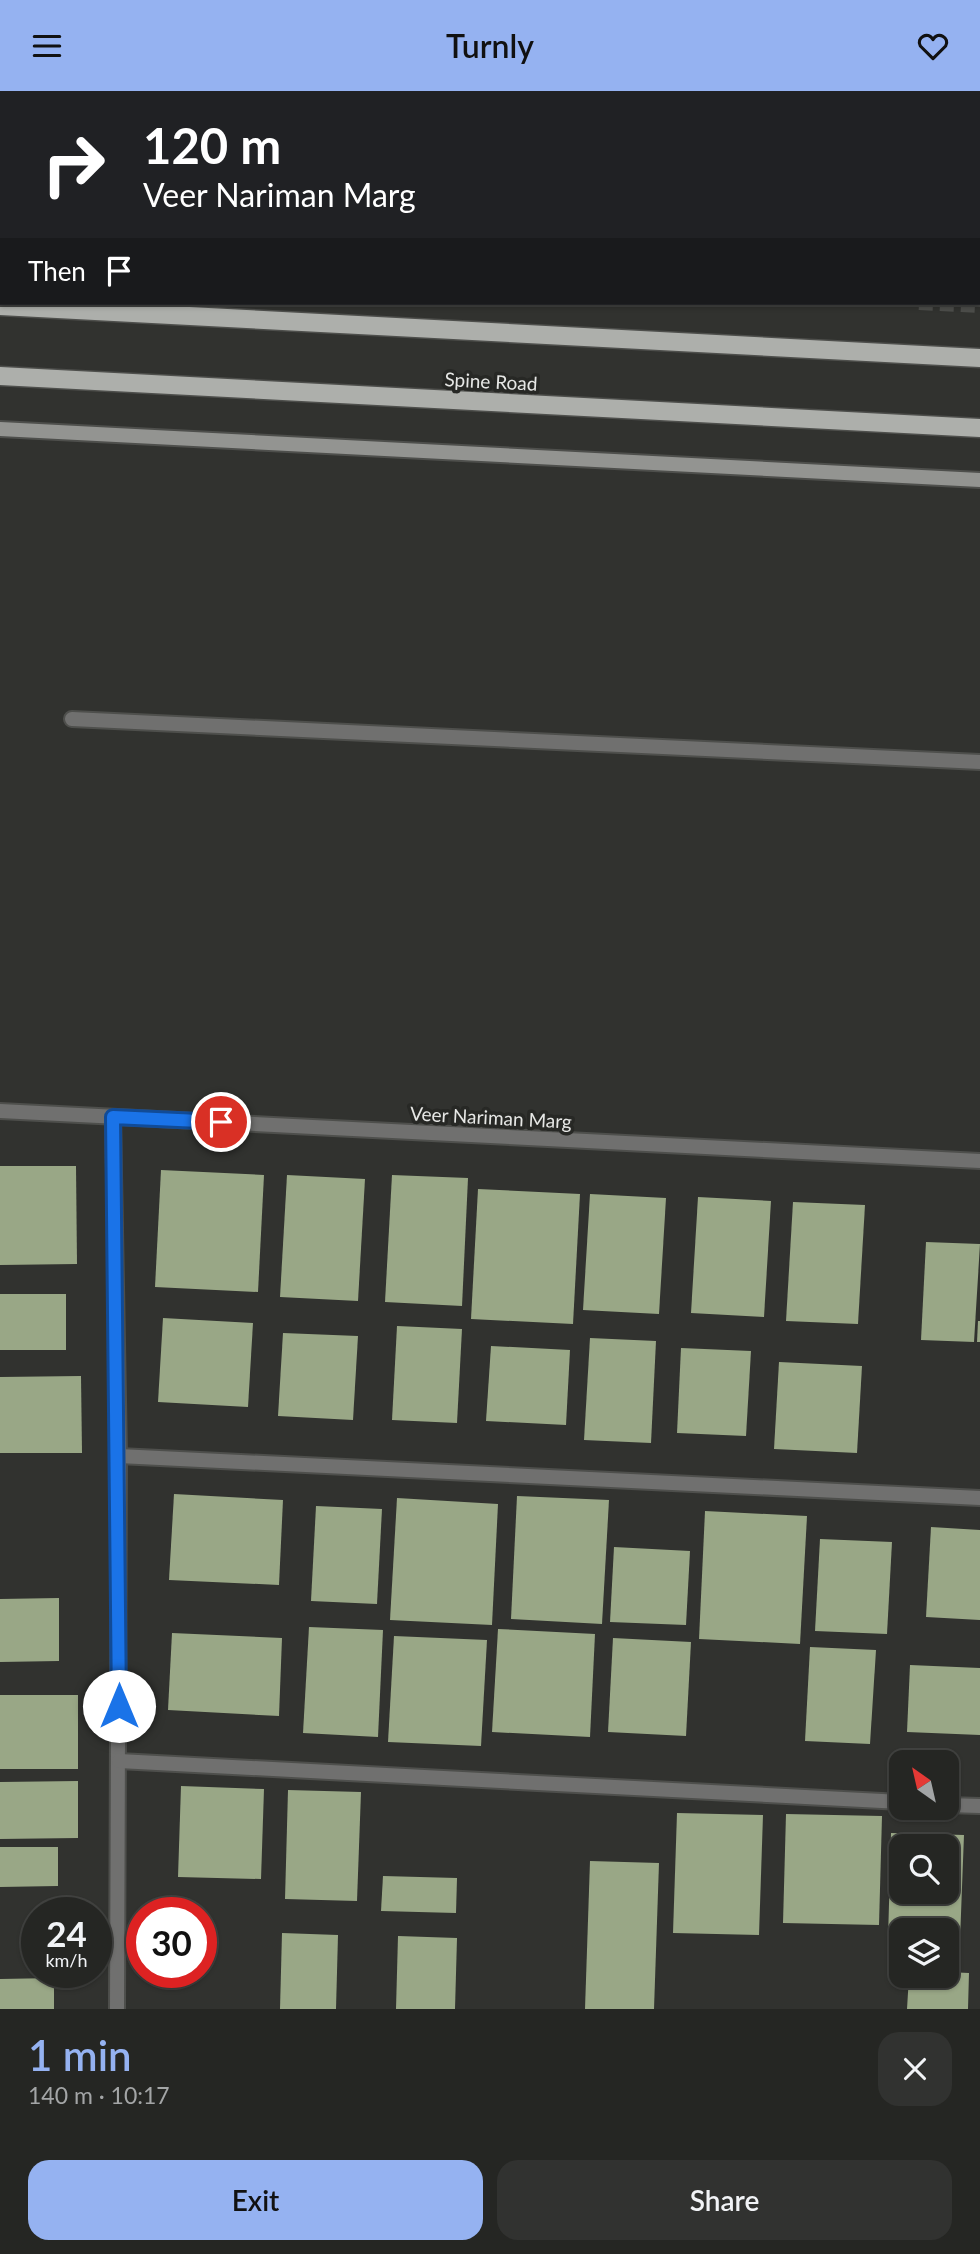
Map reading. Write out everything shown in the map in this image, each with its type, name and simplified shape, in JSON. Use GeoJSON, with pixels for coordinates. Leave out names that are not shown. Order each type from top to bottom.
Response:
{"type":"FeatureCollection","features":[{"type":"Feature","properties":{"kind":"main road"},"geometry":{"type":"LineString","coordinates":[[0,306],[980,358]]}},
{"type":"Feature","properties":{"kind":"main road","name":"Spine Road"},"geometry":{"type":"LineString","coordinates":[[0,376],[980,428]]}},
{"type":"Feature","properties":{"kind":"street"},"geometry":{"type":"LineString","coordinates":[[0,429],[980,480]]}},
{"type":"Feature","properties":{"kind":"street"},"geometry":{"type":"LineString","coordinates":[[72,719],[980,762]]}},
{"type":"Feature","properties":{"kind":"street","name":"Veer Nariman Marg"},"geometry":{"type":"LineString","coordinates":[[0,1111],[980,1161]]}},
{"type":"Feature","properties":{"kind":"street"},"geometry":{"type":"LineString","coordinates":[[113,1117],[119,1456],[117,2009]]}},
{"type":"Feature","properties":{"kind":"street"},"geometry":{"type":"LineString","coordinates":[[119,1456],[980,1498]]}},
{"type":"Feature","properties":{"kind":"street"},"geometry":{"type":"LineString","coordinates":[[119,1761],[889,1801]]}},
{"type":"Feature","properties":{"kind":"street"},"geometry":{"type":"LineString","coordinates":[[959,1805],[980,1806]]}},
{"type":"Feature","properties":{"kind":"building"},"geometry":{"type":"Polygon","coordinates":[[[0,1166],[76,1166],[77,1264],[0,1265],[0,1166]]]}},
{"type":"Feature","properties":{"kind":"building"},"geometry":{"type":"Polygon","coordinates":[[[161,1170],[264,1175],[258,1292],[155,1287],[161,1170]]]}},
{"type":"Feature","properties":{"kind":"building"},"geometry":{"type":"Polygon","coordinates":[[[287,1175],[365,1179],[358,1301],[280,1297],[287,1175]]]}},
{"type":"Feature","properties":{"kind":"building"},"geometry":{"type":"Polygon","coordinates":[[[392,1175],[468,1178],[462,1306],[385,1302],[392,1175]]]}},
{"type":"Feature","properties":{"kind":"building"},"geometry":{"type":"Polygon","coordinates":[[[478,1189],[580,1194],[573,1324],[471,1319],[478,1189]]]}},
{"type":"Feature","properties":{"kind":"building"},"geometry":{"type":"Polygon","coordinates":[[[590,1194],[666,1198],[659,1314],[583,1310],[590,1194]]]}},
{"type":"Feature","properties":{"kind":"building"},"geometry":{"type":"Polygon","coordinates":[[[698,1197],[771,1201],[764,1317],[691,1313],[698,1197]]]}},
{"type":"Feature","properties":{"kind":"building"},"geometry":{"type":"Polygon","coordinates":[[[793,1202],[865,1205],[858,1324],[786,1321],[793,1202]]]}},
{"type":"Feature","properties":{"kind":"building"},"geometry":{"type":"Polygon","coordinates":[[[926,1242],[980,1244],[974,1342],[921,1340],[926,1242]]]}},
{"type":"Feature","properties":{"kind":"building"},"geometry":{"type":"Polygon","coordinates":[[[0,1294],[66,1294],[66,1350],[0,1350],[0,1294]]]}},
{"type":"Feature","properties":{"kind":"building"},"geometry":{"type":"Polygon","coordinates":[[[163,1318],[253,1323],[248,1407],[158,1402],[163,1318]]]}},
{"type":"Feature","properties":{"kind":"building"},"geometry":{"type":"Polygon","coordinates":[[[980,1321],[980,1342],[977,1342],[980,1321]]]}},
{"type":"Feature","properties":{"kind":"building"},"geometry":{"type":"Polygon","coordinates":[[[397,1326],[462,1329],[457,1423],[392,1420],[397,1326]]]}},
{"type":"Feature","properties":{"kind":"building"},"geometry":{"type":"Polygon","coordinates":[[[283,1333],[358,1336],[353,1420],[278,1416],[283,1333]]]}},
{"type":"Feature","properties":{"kind":"building"},"geometry":{"type":"Polygon","coordinates":[[[590,1338],[656,1341],[651,1443],[584,1440],[590,1338]]]}},
{"type":"Feature","properties":{"kind":"building"},"geometry":{"type":"Polygon","coordinates":[[[491,1346],[570,1350],[566,1425],[486,1421],[491,1346]]]}},
{"type":"Feature","properties":{"kind":"building"},"geometry":{"type":"Polygon","coordinates":[[[681,1348],[751,1351],[746,1436],[677,1433],[681,1348]]]}},
{"type":"Feature","properties":{"kind":"building"},"geometry":{"type":"Polygon","coordinates":[[[779,1362],[862,1366],[857,1453],[774,1449],[779,1362]]]}},
{"type":"Feature","properties":{"kind":"building"},"geometry":{"type":"Polygon","coordinates":[[[81,1376],[82,1453],[0,1453],[0,1377],[81,1376]]]}},
{"type":"Feature","properties":{"kind":"building"},"geometry":{"type":"Polygon","coordinates":[[[174,1494],[283,1500],[279,1585],[169,1580],[174,1494]]]}},
{"type":"Feature","properties":{"kind":"building"},"geometry":{"type":"Polygon","coordinates":[[[517,1496],[609,1500],[602,1624],[511,1619],[517,1496]]]}},
{"type":"Feature","properties":{"kind":"building"},"geometry":{"type":"Polygon","coordinates":[[[397,1498],[498,1504],[492,1625],[390,1620],[397,1498]]]}},
{"type":"Feature","properties":{"kind":"building"},"geometry":{"type":"Polygon","coordinates":[[[316,1506],[382,1509],[377,1604],[311,1601],[316,1506]]]}},
{"type":"Feature","properties":{"kind":"building"},"geometry":{"type":"Polygon","coordinates":[[[705,1511],[807,1516],[800,1644],[699,1639],[705,1511]]]}},
{"type":"Feature","properties":{"kind":"building"},"geometry":{"type":"Polygon","coordinates":[[[931,1527],[980,1530],[980,1620],[926,1617],[931,1527]]]}},
{"type":"Feature","properties":{"kind":"building"},"geometry":{"type":"Polygon","coordinates":[[[820,1539],[892,1542],[887,1634],[815,1631],[820,1539]]]}},
{"type":"Feature","properties":{"kind":"building"},"geometry":{"type":"Polygon","coordinates":[[[614,1547],[690,1551],[686,1625],[610,1622],[614,1547]]]}},
{"type":"Feature","properties":{"kind":"building"},"geometry":{"type":"Polygon","coordinates":[[[59,1598],[59,1661],[0,1662],[0,1599],[59,1598]]]}},
{"type":"Feature","properties":{"kind":"building"},"geometry":{"type":"Polygon","coordinates":[[[309,1627],[383,1630],[378,1737],[303,1733],[309,1627]]]}},
{"type":"Feature","properties":{"kind":"building"},"geometry":{"type":"Polygon","coordinates":[[[498,1629],[595,1634],[590,1737],[492,1732],[498,1629]]]}},
{"type":"Feature","properties":{"kind":"building"},"geometry":{"type":"Polygon","coordinates":[[[172,1633],[282,1638],[279,1716],[168,1710],[172,1633]]]}},
{"type":"Feature","properties":{"kind":"building"},"geometry":{"type":"Polygon","coordinates":[[[394,1636],[487,1640],[481,1746],[388,1742],[394,1636]]]}},
{"type":"Feature","properties":{"kind":"building"},"geometry":{"type":"Polygon","coordinates":[[[613,1638],[691,1642],[686,1736],[608,1732],[613,1638]]]}},
{"type":"Feature","properties":{"kind":"building"},"geometry":{"type":"Polygon","coordinates":[[[810,1647],[876,1650],[870,1744],[805,1741],[810,1647]]]}},
{"type":"Feature","properties":{"kind":"building"},"geometry":{"type":"Polygon","coordinates":[[[910,1665],[980,1668],[980,1735],[907,1732],[910,1665]]]}},
{"type":"Feature","properties":{"kind":"building"},"geometry":{"type":"Polygon","coordinates":[[[0,1695],[78,1695],[78,1769],[0,1769],[0,1695]]]}},
{"type":"Feature","properties":{"kind":"building"},"geometry":{"type":"Polygon","coordinates":[[[78,1781],[78,1838],[0,1839],[0,1782],[78,1781]]]}},
{"type":"Feature","properties":{"kind":"building"},"geometry":{"type":"Polygon","coordinates":[[[181,1786],[264,1789],[261,1879],[178,1877],[181,1786]]]}},
{"type":"Feature","properties":{"kind":"building"},"geometry":{"type":"Polygon","coordinates":[[[288,1790],[361,1792],[357,1901],[285,1899],[288,1790]]]}},
{"type":"Feature","properties":{"kind":"building"},"geometry":{"type":"Polygon","coordinates":[[[677,1813],[763,1815],[759,1935],[673,1933],[677,1813]]]}},
{"type":"Feature","properties":{"kind":"building"},"geometry":{"type":"Polygon","coordinates":[[[786,1814],[882,1816],[879,1925],[783,1923],[786,1814]]]}},
{"type":"Feature","properties":{"kind":"building"},"geometry":{"type":"Polygon","coordinates":[[[959,1835],[964,1835],[960,1940],[959,1918],[889,1918],[888,1939],[889,1904],[959,1904],[959,1835]]]}},
{"type":"Feature","properties":{"kind":"building"},"geometry":{"type":"Polygon","coordinates":[[[0,1847],[58,1847],[58,1886],[0,1887],[0,1847]]]}},
{"type":"Feature","properties":{"kind":"building"},"geometry":{"type":"Polygon","coordinates":[[[590,1861],[659,1863],[654,2009],[585,2009],[590,1861]]]}},
{"type":"Feature","properties":{"kind":"building"},"geometry":{"type":"Polygon","coordinates":[[[383,1876],[457,1878],[456,1913],[381,1911],[383,1876]]]}},
{"type":"Feature","properties":{"kind":"building"},"geometry":{"type":"Polygon","coordinates":[[[282,1933],[338,1935],[336,2009],[280,2009],[282,1933]]]}},
{"type":"Feature","properties":{"kind":"building"},"geometry":{"type":"Polygon","coordinates":[[[398,1936],[457,1938],[455,2009],[396,2009],[398,1936]]]}},
{"type":"Feature","properties":{"kind":"building"},"geometry":{"type":"Polygon","coordinates":[[[959,1973],[969,1973],[968,2009],[907,2009],[908,1988],[959,1988],[959,1973]]]}},
{"type":"Feature","properties":{"kind":"building"},"geometry":{"type":"Polygon","coordinates":[[[0,1979],[21,1979],[21,1988],[54,1988],[54,2009],[0,2009],[0,1979]]]}},
{"type":"Feature","properties":{"kind":"tunnel"},"geometry":{"type":"LineString","coordinates":[[960,305],[980,306]]}},
{"type":"Feature","properties":{"kind":"route"},"geometry":{"type":"LineString","coordinates":[[119,1706],[119,1456],[113,1117],[221,1122]]}}]}
